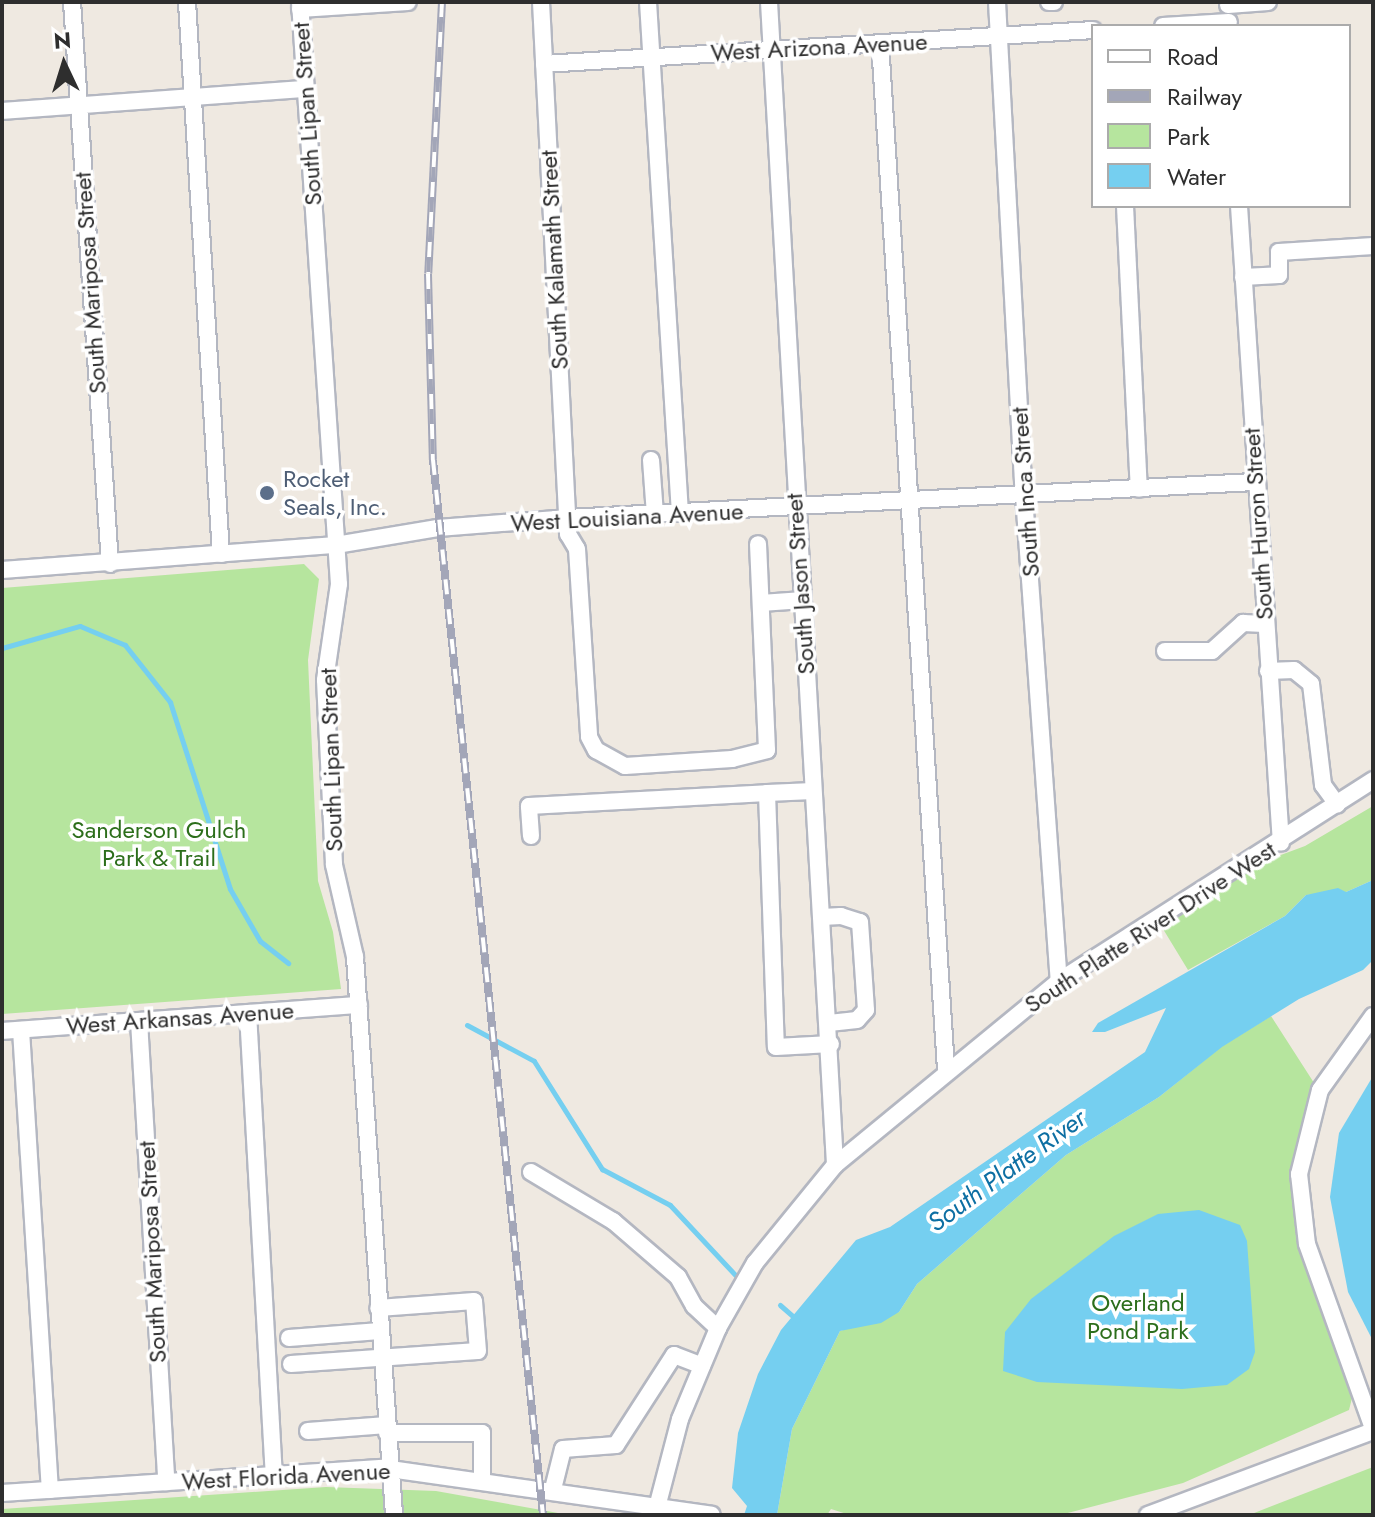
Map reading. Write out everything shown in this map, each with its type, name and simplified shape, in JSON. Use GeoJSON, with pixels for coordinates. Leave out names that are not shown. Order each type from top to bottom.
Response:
{"type":"FeatureCollection","features":[{"type":"Feature","properties":{"kind":"street","name":"South Mariposa Street"},"geometry":{"type":"LineString","coordinates":[[72,2],[110,564]]}},
{"type":"Feature","properties":{"kind":"street"},"geometry":{"type":"LineString","coordinates":[[187,2],[221,554]]}},
{"type":"Feature","properties":{"kind":"street"},"geometry":{"type":"LineString","coordinates":[[300,5],[408,2]]}},
{"type":"Feature","properties":{"kind":"street","name":"South Kalamath Street"},"geometry":{"type":"LineString","coordinates":[[541,2],[567,518],[570,540],[577,549],[589,737],[614,763],[732,759],[767,750],[761,603]]}},
{"type":"Feature","properties":{"kind":"street"},"geometry":{"type":"LineString","coordinates":[[648,2],[680,513]]}},
{"type":"Feature","properties":{"kind":"street","name":"South Jason Street"},"geometry":{"type":"LineString","coordinates":[[769,2],[794,508],[831,1044],[835,1165]]}},
{"type":"Feature","properties":{"kind":"street","name":"South Inca Street"},"geometry":{"type":"LineString","coordinates":[[997,2],[1024,496],[1059,981]]}},
{"type":"Feature","properties":{"kind":"street"},"geometry":{"type":"LineString","coordinates":[[1174,24],[1229,14],[1268,2]]}},
{"type":"Feature","properties":{"kind":"street","name":"South Lipan Street"},"geometry":{"type":"LineString","coordinates":[[300,5],[339,584],[325,680],[334,865],[355,957],[394,1515]]}},
{"type":"Feature","properties":{"kind":"street","name":"West Arizona Avenue"},"geometry":{"type":"LineString","coordinates":[[544,64],[1091,30]]}},
{"type":"Feature","properties":{"kind":"street"},"geometry":{"type":"LineString","coordinates":[[880,43],[946,1069]]}},
{"type":"Feature","properties":{"kind":"street"},"geometry":{"type":"LineString","coordinates":[[2,111],[305,89]]}},
{"type":"Feature","properties":{"kind":"street"},"geometry":{"type":"LineString","coordinates":[[1125,208],[1139,489]]}},
{"type":"Feature","properties":{"kind":"street","name":"South Huron Street"},"geometry":{"type":"LineString","coordinates":[[1239,208],[1254,482],[1281,843]]}},
{"type":"Feature","properties":{"kind":"street"},"geometry":{"type":"LineString","coordinates":[[1243,277],[1279,275],[1279,252],[1373,246]]}},
{"type":"Feature","properties":{"kind":"street"},"geometry":{"type":"LineString","coordinates":[[651,460],[655,514]]}},
{"type":"Feature","properties":{"kind":"street","name":"West Louisiana Avenue"},"geometry":{"type":"LineString","coordinates":[[2,570],[336,545],[438,528],[567,518],[1254,482]]}},
{"type":"Feature","properties":{"kind":"street"},"geometry":{"type":"LineString","coordinates":[[758,544],[761,603],[800,600]]}},
{"type":"Feature","properties":{"kind":"street"},"geometry":{"type":"LineString","coordinates":[[1165,651],[1212,651],[1243,623],[1264,624]]}},
{"type":"Feature","properties":{"kind":"street"},"geometry":{"type":"LineString","coordinates":[[1268,671],[1294,670],[1311,684],[1323,785],[1337,804]]}},
{"type":"Feature","properties":{"kind":"street","name":"South Platte River Drive West"},"geometry":{"type":"LineString","coordinates":[[656,1510],[680,1419],[718,1328],[755,1263],[835,1165],[946,1069],[1059,981],[1281,843],[1373,780]]}},
{"type":"Feature","properties":{"kind":"street"},"geometry":{"type":"LineString","coordinates":[[531,836],[529,806],[813,791]]}},
{"type":"Feature","properties":{"kind":"street"},"geometry":{"type":"LineString","coordinates":[[767,793],[776,1047],[831,1044]]}},
{"type":"Feature","properties":{"kind":"street"},"geometry":{"type":"LineString","coordinates":[[822,917],[841,916],[860,922],[866,1010],[857,1020],[829,1023]]}},
{"type":"Feature","properties":{"kind":"street","name":"West Arkansas Avenue"},"geometry":{"type":"LineString","coordinates":[[2,1031],[359,1005]]}},
{"type":"Feature","properties":{"kind":"street"},"geometry":{"type":"LineString","coordinates":[[248,1013],[274,1475]]}},
{"type":"Feature","properties":{"kind":"street"},"geometry":{"type":"LineString","coordinates":[[1148,1515],[1373,1430],[1307,1244],[1299,1174],[1320,1090],[1373,1016]]}},
{"type":"Feature","properties":{"kind":"street","name":"South Mariposa Street"},"geometry":{"type":"LineString","coordinates":[[139,1021],[166,1482]]}},
{"type":"Feature","properties":{"kind":"street"},"geometry":{"type":"LineString","coordinates":[[21,1030],[50,1490]]}},
{"type":"Feature","properties":{"kind":"street"},"geometry":{"type":"LineString","coordinates":[[531,1172],[613,1221],[678,1277],[694,1306],[718,1328]]}},
{"type":"Feature","properties":{"kind":"street"},"geometry":{"type":"LineString","coordinates":[[291,1364],[478,1351],[474,1301],[378,1308]]}},
{"type":"Feature","properties":{"kind":"street"},"geometry":{"type":"LineString","coordinates":[[289,1338],[380,1331]]}},
{"type":"Feature","properties":{"kind":"street"},"geometry":{"type":"LineString","coordinates":[[553,1489],[563,1449],[616,1445],[674,1355],[702,1366]]}},
{"type":"Feature","properties":{"kind":"street"},"geometry":{"type":"LineString","coordinates":[[308,1431],[387,1429],[482,1433],[482,1479]]}},
{"type":"Feature","properties":{"kind":"street","name":"West Florida Avenue"},"geometry":{"type":"LineString","coordinates":[[2,1493],[389,1469],[553,1489],[656,1510],[685,1510],[712,1515]]}},
{"type":"Feature","properties":{"kind":"green space","name":"Sanderson Gulch Park & Trail"},"geometry":{"type":"Polygon","coordinates":[[[304,564],[319,579],[308,660],[318,881],[333,932],[341,989],[2,1014],[2,588],[304,564]]]}},
{"type":"Feature","properties":{"kind":"green space"},"geometry":{"type":"Polygon","coordinates":[[[1373,806],[1373,880],[1346,892],[1306,895],[1285,916],[1188,970],[1160,924],[1267,860],[1305,846],[1373,806]]]}},
{"type":"Feature","properties":{"kind":"green space","name":"Overland Pond Park"},"geometry":{"type":"Polygon","coordinates":[[[1271,1016],[1316,1086],[1292,1183],[1298,1237],[1352,1398],[1349,1410],[1183,1483],[1060,1515],[850,1515],[831,1509],[827,1515],[777,1515],[792,1429],[840,1331],[899,1312],[917,1284],[1066,1155],[1159,1097],[1221,1047],[1271,1016]]]}},
{"type":"Feature","properties":{"kind":"green space"},"geometry":{"type":"Polygon","coordinates":[[[1373,1467],[1373,1515],[1249,1515],[1373,1467]]]}},
{"type":"Feature","properties":{"kind":"green space"},"geometry":{"type":"Polygon","coordinates":[[[326,1487],[436,1491],[569,1515],[2,1515],[2,1509],[326,1487]]]}},
{"type":"Feature","properties":{"kind":"water","name":"South Platte River"},"geometry":{"type":"Polygon","coordinates":[[[1373,880],[1373,960],[1363,970],[1299,999],[1222,1047],[1159,1097],[1066,1155],[917,1284],[899,1312],[881,1323],[840,1331],[792,1429],[777,1515],[744,1515],[747,1506],[732,1488],[738,1433],[758,1374],[781,1330],[856,1240],[890,1227],[1145,1052],[1166,1008],[1105,1032],[1092,1032],[1098,1023],[1285,916],[1306,895],[1338,888],[1346,892],[1373,880]]]}},
{"type":"Feature","properties":{"kind":"water"},"geometry":{"type":"Polygon","coordinates":[[[1373,1076],[1373,1341],[1348,1292],[1330,1197],[1339,1133],[1373,1076]]]}},
{"type":"Feature","properties":{"kind":"water"},"geometry":{"type":"Polygon","coordinates":[[[1199,1210],[1240,1225],[1247,1241],[1255,1352],[1249,1369],[1227,1385],[1182,1389],[1037,1382],[1003,1371],[1005,1332],[1031,1299],[1114,1236],[1158,1214],[1199,1210]]]}},
{"type":"Feature","properties":{"kind":"waterway"},"geometry":{"type":"LineString","coordinates":[[2,648],[80,626],[125,645],[170,702],[230,889],[260,941],[288,963]]}},
{"type":"Feature","properties":{"kind":"waterway"},"geometry":{"type":"LineString","coordinates":[[467,1025],[534,1061],[602,1169],[670,1205],[739,1279]]}},
{"type":"Feature","properties":{"kind":"waterway"},"geometry":{"type":"LineString","coordinates":[[780,1305],[797,1320]]}},
{"type":"Feature","properties":{"kind":"railway"},"geometry":{"type":"LineString","coordinates":[[442,2],[428,274],[433,460],[543,1515]]}},
{"type":"Feature","properties":{"kind":"place","name":"Rocket Seals, Inc."},"geometry":{"type":"Point","coordinates":[267,493]}}]}
